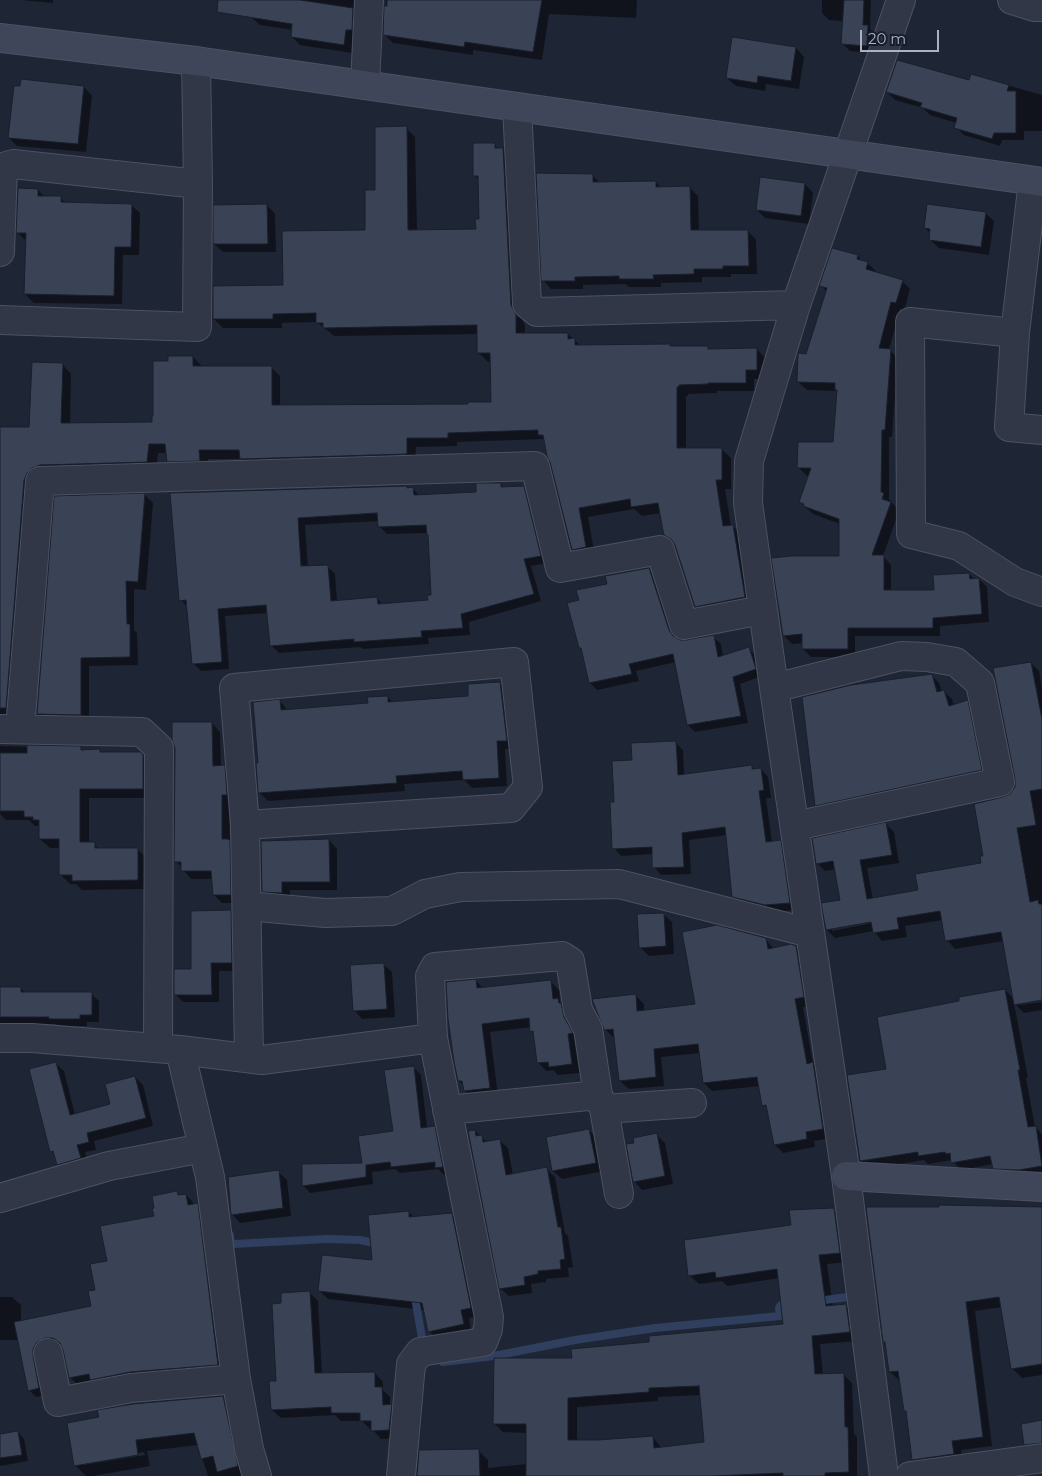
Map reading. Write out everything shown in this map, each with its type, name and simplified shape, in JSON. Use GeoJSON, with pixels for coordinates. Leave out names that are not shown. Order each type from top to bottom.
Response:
{"type":"FeatureCollection","features":[{"type":"Feature","properties":{"kind":"street"},"geometry":{"type":"LineString","coordinates":[[365,85],[369,0]]}},
{"type":"Feature","properties":{"kind":"street"},"geometry":{"type":"LineString","coordinates":[[884,1476],[846,1176],[762,610],[748,503],[749,461],[796,304],[901,0]]}},
{"type":"Feature","properties":{"kind":"street"},"geometry":{"type":"LineString","coordinates":[[1012,0],[1034,7],[1042,7]]}},
{"type":"Feature","properties":{"kind":"street"},"geometry":{"type":"LineString","coordinates":[[0,38],[196,61],[1038,182],[1015,333],[1009,427],[1042,430]]}},
{"type":"Feature","properties":{"kind":"street"},"geometry":{"type":"LineString","coordinates":[[0,320],[197,327],[198,184],[196,61]]}},
{"type":"Feature","properties":{"kind":"street"},"geometry":{"type":"LineString","coordinates":[[517,107],[527,304],[537,312],[796,304]]}},
{"type":"Feature","properties":{"kind":"street"},"geometry":{"type":"LineString","coordinates":[[0,252],[3,167],[13,164],[198,184]]}},
{"type":"Feature","properties":{"kind":"street"},"geometry":{"type":"LineString","coordinates":[[1015,333],[910,322],[912,534],[960,546],[1015,582],[1042,592]]}},
{"type":"Feature","properties":{"kind":"street"},"geometry":{"type":"LineString","coordinates":[[257,1476],[249,1449],[236,1379],[210,1177],[204,1148],[169,1049],[159,748],[142,732],[10,729],[40,481],[534,466],[560,568],[660,550],[684,625],[762,610]]}},
{"type":"Feature","properties":{"kind":"street"},"geometry":{"type":"LineString","coordinates":[[774,688],[901,656],[927,657],[956,662],[980,683],[1000,782],[795,826]]}},
{"type":"Feature","properties":{"kind":"street"},"geometry":{"type":"LineString","coordinates":[[245,825],[511,808],[528,787],[514,662],[234,688],[245,825],[249,1058]]}},
{"type":"Feature","properties":{"kind":"street"},"geometry":{"type":"LineString","coordinates":[[247,906],[325,913],[392,911],[424,894],[460,887],[620,884],[810,933]]}},
{"type":"Feature","properties":{"kind":"street"},"geometry":{"type":"LineString","coordinates":[[401,1476],[411,1364],[420,1352],[483,1342],[488,1329],[489,1317],[433,1038],[430,976],[435,967],[562,956],[570,961],[578,1010],[588,1029],[619,1194]]}},
{"type":"Feature","properties":{"kind":"street"},"geometry":{"type":"LineString","coordinates":[[0,1038],[32,1038],[169,1049],[262,1060],[433,1038]]}},
{"type":"Feature","properties":{"kind":"street"},"geometry":{"type":"LineString","coordinates":[[448,1110],[601,1102],[692,1103]]}},
{"type":"Feature","properties":{"kind":"street"},"geometry":{"type":"LineString","coordinates":[[0,1198],[108,1166],[204,1148]]}},
{"type":"Feature","properties":{"kind":"street"},"geometry":{"type":"LineString","coordinates":[[846,1176],[1042,1187]]}},
{"type":"Feature","properties":{"kind":"street"},"geometry":{"type":"LineString","coordinates":[[48,1353],[58,1402],[132,1388],[236,1379]]}},
{"type":"Feature","properties":{"kind":"street"},"geometry":{"type":"LineString","coordinates":[[910,1476],[1042,1458]]}},
{"type":"Feature","properties":{"kind":"building"},"geometry":{"type":"Polygon","coordinates":[[[218,0],[300,0],[353,8],[352,30],[346,30],[344,45],[291,37],[292,24],[217,12],[218,0]]]}},
{"type":"Feature","properties":{"kind":"building"},"geometry":{"type":"Polygon","coordinates":[[[387,0],[542,0],[533,52],[465,42],[464,47],[383,35],[384,6],[387,6],[387,0]]]}},
{"type":"Feature","properties":{"kind":"building"},"geometry":{"type":"Polygon","coordinates":[[[844,0],[864,0],[863,25],[868,25],[867,46],[841,44],[844,0]]]}},
{"type":"Feature","properties":{"kind":"building"},"geometry":{"type":"Polygon","coordinates":[[[732,37],[796,47],[791,81],[758,76],[757,83],[726,78],[732,37]]]}},
{"type":"Feature","properties":{"kind":"building"},"geometry":{"type":"Polygon","coordinates":[[[897,60],[969,80],[971,74],[1009,85],[1007,91],[1016,91],[1016,133],[994,133],[992,139],[954,128],[957,118],[920,107],[922,103],[886,92],[897,60]]]}},
{"type":"Feature","properties":{"kind":"building"},"geometry":{"type":"Polygon","coordinates":[[[21,79],[84,86],[78,144],[8,138],[14,86],[20,86],[21,79]]]}},
{"type":"Feature","properties":{"kind":"building"},"geometry":{"type":"Polygon","coordinates":[[[407,126],[408,230],[476,229],[475,219],[479,219],[478,176],[473,176],[473,143],[495,143],[495,148],[503,148],[511,305],[516,315],[516,333],[568,333],[568,339],[575,338],[575,345],[670,344],[670,346],[708,346],[708,349],[757,348],[757,370],[746,370],[746,383],[708,383],[679,385],[677,387],[677,448],[722,448],[722,480],[716,480],[723,526],[733,525],[745,597],[695,607],[675,545],[671,539],[664,535],[658,503],[631,507],[630,499],[579,508],[586,547],[572,550],[543,435],[538,435],[538,430],[448,433],[448,438],[407,438],[407,454],[240,459],[239,450],[199,450],[200,461],[167,462],[165,444],[149,444],[147,462],[40,465],[32,468],[27,473],[24,480],[6,708],[0,708],[0,427],[29,427],[32,362],[63,363],[61,423],[152,422],[153,361],[168,361],[168,356],[193,356],[193,366],[272,366],[272,405],[468,404],[468,402],[491,402],[490,353],[477,353],[477,325],[323,328],[323,323],[316,323],[316,313],[273,314],[273,319],[213,319],[213,286],[283,285],[282,231],[365,230],[365,190],[375,190],[375,127],[407,126]]]}},
{"type":"Feature","properties":{"kind":"building"},"geometry":{"type":"Polygon","coordinates":[[[536,173],[593,174],[593,182],[656,181],[656,187],[690,186],[691,230],[748,230],[749,266],[723,266],[723,269],[694,269],[694,274],[653,275],[654,279],[619,279],[619,276],[575,277],[575,281],[541,281],[536,173]]]}},
{"type":"Feature","properties":{"kind":"building"},"geometry":{"type":"Polygon","coordinates":[[[760,177],[805,183],[801,216],[756,210],[760,177]]]}},
{"type":"Feature","properties":{"kind":"building"},"geometry":{"type":"Polygon","coordinates":[[[18,188],[38,189],[38,196],[61,196],[61,202],[132,204],[131,247],[115,247],[114,296],[24,294],[26,233],[16,233],[18,188]]]}},
{"type":"Feature","properties":{"kind":"building"},"geometry":{"type":"Polygon","coordinates":[[[267,204],[268,244],[213,244],[213,205],[267,204]]]}},
{"type":"Feature","properties":{"kind":"building"},"geometry":{"type":"Polygon","coordinates":[[[927,204],[986,212],[981,247],[929,240],[930,229],[924,228],[927,204]]]}},
{"type":"Feature","properties":{"kind":"building"},"geometry":{"type":"Polygon","coordinates":[[[832,248],[858,255],[857,259],[868,262],[866,269],[903,280],[896,303],[891,302],[879,348],[891,349],[885,430],[882,430],[881,492],[884,493],[882,499],[891,502],[872,555],[884,555],[884,590],[934,590],[933,575],[969,573],[970,579],[979,578],[982,614],[933,618],[933,628],[848,628],[848,649],[802,649],[802,634],[783,636],[771,558],[839,556],[839,519],[803,506],[804,504],[799,502],[811,468],[797,468],[798,442],[833,442],[837,390],[835,390],[835,383],[797,382],[798,353],[806,354],[827,288],[819,286],[832,248]]]}},
{"type":"Feature","properties":{"kind":"building"},"geometry":{"type":"Polygon","coordinates":[[[476,483],[501,483],[501,487],[524,486],[541,556],[524,559],[534,594],[461,614],[463,628],[421,631],[422,637],[354,642],[354,639],[270,646],[266,605],[218,609],[222,662],[192,664],[186,600],[179,601],[170,493],[407,486],[407,488],[413,487],[414,495],[476,492],[476,483]],[[377,513],[298,518],[301,566],[328,565],[331,601],[377,597],[378,604],[428,600],[427,595],[431,595],[426,525],[378,527],[377,513]]]}},
{"type":"Feature","properties":{"kind":"building"},"geometry":{"type":"Polygon","coordinates":[[[145,493],[138,582],[126,581],[127,624],[130,624],[130,657],[81,658],[81,715],[37,714],[54,496],[145,493]]]}},
{"type":"Feature","properties":{"kind":"building"},"geometry":{"type":"Polygon","coordinates":[[[649,568],[669,630],[673,636],[680,640],[686,640],[714,635],[718,657],[749,647],[756,669],[733,677],[741,716],[687,725],[673,654],[629,664],[632,674],[589,683],[581,648],[579,648],[567,603],[579,600],[576,590],[607,584],[605,576],[649,568]]]}},
{"type":"Feature","properties":{"kind":"building"},"geometry":{"type":"Polygon","coordinates":[[[1031,662],[1042,719],[1042,789],[1030,791],[1036,825],[1017,828],[1030,902],[1038,900],[1039,904],[1042,904],[1042,1000],[1014,1005],[1001,932],[945,941],[940,911],[897,918],[899,929],[873,933],[871,922],[826,930],[821,903],[840,900],[833,861],[816,864],[812,838],[886,822],[892,855],[860,860],[867,899],[918,890],[915,874],[981,863],[980,856],[983,856],[974,804],[1003,797],[1010,794],[1015,787],[993,668],[1031,662]]]}},
{"type":"Feature","properties":{"kind":"building"},"geometry":{"type":"Polygon","coordinates":[[[932,674],[937,692],[944,690],[949,706],[968,700],[982,770],[815,806],[802,697],[851,685],[932,674]]]}},
{"type":"Feature","properties":{"kind":"building"},"geometry":{"type":"Polygon","coordinates":[[[500,682],[507,741],[497,741],[499,778],[463,780],[462,771],[396,776],[397,783],[258,793],[256,763],[258,763],[253,702],[280,699],[281,710],[368,703],[367,697],[388,696],[388,702],[468,696],[468,684],[500,682]]]}},
{"type":"Feature","properties":{"kind":"building"},"geometry":{"type":"Polygon","coordinates":[[[172,722],[212,722],[213,766],[225,765],[227,795],[222,795],[222,839],[230,841],[231,895],[213,895],[211,871],[181,871],[181,862],[174,862],[175,748],[172,740],[172,722]]]}},
{"type":"Feature","properties":{"kind":"building"},"geometry":{"type":"Polygon","coordinates":[[[676,741],[678,775],[752,765],[752,769],[761,768],[764,790],[759,791],[766,842],[781,840],[790,903],[765,905],[732,897],[725,827],[682,833],[684,867],[652,868],[652,847],[612,849],[610,802],[614,802],[612,761],[632,760],[631,743],[676,741]]]}},
{"type":"Feature","properties":{"kind":"building"},"geometry":{"type":"Polygon","coordinates":[[[27,745],[81,746],[81,750],[100,749],[100,752],[141,752],[143,755],[143,789],[80,789],[80,842],[95,842],[95,848],[138,848],[138,880],[72,881],[72,875],[59,875],[59,839],[39,839],[39,820],[33,820],[33,817],[24,817],[24,811],[0,811],[0,753],[27,753],[27,745]]]}},
{"type":"Feature","properties":{"kind":"building"},"geometry":{"type":"Polygon","coordinates":[[[329,839],[330,882],[282,882],[282,893],[262,892],[261,841],[329,839]]]}},
{"type":"Feature","properties":{"kind":"building"},"geometry":{"type":"Polygon","coordinates":[[[231,910],[232,963],[211,963],[212,995],[174,995],[174,969],[191,969],[191,911],[231,910]]]}},
{"type":"Feature","properties":{"kind":"building"},"geometry":{"type":"Polygon","coordinates":[[[664,913],[666,946],[639,948],[637,914],[664,913]]]}},
{"type":"Feature","properties":{"kind":"building"},"geometry":{"type":"Polygon","coordinates":[[[717,925],[766,938],[768,949],[791,944],[796,946],[804,997],[795,999],[807,1064],[813,1062],[823,1129],[806,1132],[807,1139],[774,1145],[766,1105],[762,1106],[757,1077],[703,1083],[698,1044],[654,1049],[656,1077],[619,1081],[613,1029],[604,1030],[592,999],[636,994],[637,1011],[695,1004],[682,932],[717,925]]]}},
{"type":"Feature","properties":{"kind":"building"},"geometry":{"type":"Polygon","coordinates":[[[384,963],[387,1009],[353,1011],[350,965],[384,963]]]}},
{"type":"Feature","properties":{"kind":"building"},"geometry":{"type":"Polygon","coordinates":[[[476,979],[477,988],[551,980],[553,999],[558,998],[559,1003],[561,1003],[564,1017],[573,1033],[568,1034],[572,1064],[549,1067],[548,1062],[537,1063],[533,1031],[530,1032],[529,1018],[482,1024],[490,1088],[464,1091],[462,1081],[458,1081],[454,1062],[448,1019],[446,982],[476,979]]]}},
{"type":"Feature","properties":{"kind":"building"},"geometry":{"type":"Polygon","coordinates":[[[0,987],[21,987],[21,992],[92,992],[92,1015],[80,1015],[80,1019],[0,1017],[0,987]]]}},
{"type":"Feature","properties":{"kind":"building"},"geometry":{"type":"Polygon","coordinates":[[[1005,989],[1028,1127],[1036,1126],[1042,1166],[1019,1170],[993,1169],[990,1156],[951,1163],[950,1153],[946,1154],[945,1152],[918,1156],[918,1152],[860,1161],[847,1075],[886,1069],[877,1017],[959,1001],[959,997],[1005,989]]]}},
{"type":"Feature","properties":{"kind":"building"},"geometry":{"type":"Polygon","coordinates":[[[56,1062],[70,1115],[110,1104],[105,1084],[135,1076],[146,1118],[87,1133],[89,1142],[77,1145],[81,1158],[57,1165],[53,1151],[50,1152],[29,1069],[56,1062]]]}},
{"type":"Feature","properties":{"kind":"building"},"geometry":{"type":"Polygon","coordinates":[[[414,1066],[421,1128],[435,1126],[443,1167],[435,1168],[435,1162],[391,1167],[390,1162],[366,1165],[366,1177],[302,1186],[302,1164],[362,1163],[358,1136],[393,1131],[384,1070],[414,1066]]]}},
{"type":"Feature","properties":{"kind":"building"},"geometry":{"type":"Polygon","coordinates":[[[589,1129],[596,1163],[552,1171],[546,1137],[589,1129]]]}},
{"type":"Feature","properties":{"kind":"building"},"geometry":{"type":"Polygon","coordinates":[[[475,1130],[476,1136],[482,1135],[483,1142],[500,1139],[506,1175],[547,1167],[558,1227],[561,1227],[565,1259],[560,1260],[561,1269],[538,1271],[538,1274],[524,1277],[525,1285],[499,1289],[468,1131],[475,1130]]]}},
{"type":"Feature","properties":{"kind":"building"},"geometry":{"type":"Polygon","coordinates":[[[657,1133],[665,1176],[633,1182],[626,1144],[634,1143],[633,1138],[657,1133]]]}},
{"type":"Feature","properties":{"kind":"building"},"geometry":{"type":"Polygon","coordinates":[[[279,1170],[283,1208],[231,1215],[228,1177],[279,1170]]]}},
{"type":"Feature","properties":{"kind":"building"},"geometry":{"type":"Polygon","coordinates":[[[177,1191],[178,1195],[186,1194],[188,1205],[198,1203],[218,1365],[130,1372],[90,1380],[89,1374],[69,1378],[60,1343],[53,1338],[45,1338],[37,1342],[33,1349],[39,1388],[28,1391],[14,1322],[91,1306],[88,1291],[95,1290],[90,1264],[107,1261],[100,1226],[154,1216],[152,1196],[177,1191]]]}},
{"type":"Feature","properties":{"kind":"building"},"geometry":{"type":"Polygon","coordinates":[[[939,1205],[1042,1207],[1042,1364],[1011,1369],[999,1297],[966,1302],[983,1437],[952,1441],[954,1454],[912,1460],[906,1411],[904,1411],[898,1371],[889,1372],[885,1342],[883,1342],[866,1207],[939,1207],[939,1205]]]}},
{"type":"Feature","properties":{"kind":"building"},"geometry":{"type":"Polygon","coordinates":[[[834,1208],[840,1253],[819,1255],[826,1306],[846,1304],[850,1332],[812,1336],[815,1374],[844,1373],[845,1427],[848,1427],[849,1472],[825,1473],[825,1476],[783,1476],[783,1473],[713,1476],[526,1476],[526,1424],[493,1424],[494,1358],[572,1358],[571,1349],[649,1342],[649,1336],[783,1324],[777,1269],[716,1278],[715,1272],[688,1276],[684,1240],[791,1225],[789,1210],[834,1208]],[[699,1386],[649,1388],[649,1392],[568,1398],[568,1440],[653,1436],[654,1448],[704,1442],[699,1386]]]}},
{"type":"Feature","properties":{"kind":"building"},"geometry":{"type":"Polygon","coordinates":[[[409,1211],[409,1217],[452,1213],[471,1308],[461,1310],[464,1324],[428,1332],[422,1303],[318,1291],[322,1255],[372,1260],[368,1215],[409,1211]]]}},
{"type":"Feature","properties":{"kind":"building"},"geometry":{"type":"Polygon","coordinates":[[[310,1291],[315,1373],[375,1372],[375,1387],[382,1387],[383,1405],[392,1404],[389,1430],[371,1431],[371,1421],[360,1421],[360,1413],[331,1413],[331,1407],[271,1410],[269,1381],[276,1381],[272,1304],[281,1303],[281,1293],[310,1291]]]}},
{"type":"Feature","properties":{"kind":"building"},"geometry":{"type":"Polygon","coordinates":[[[223,1396],[238,1466],[217,1472],[213,1456],[201,1459],[194,1433],[136,1440],[138,1455],[74,1466],[67,1423],[99,1417],[97,1410],[133,1404],[223,1396]]]}},
{"type":"Feature","properties":{"kind":"building"},"geometry":{"type":"Polygon","coordinates":[[[1042,1420],[1042,1443],[1024,1445],[1021,1424],[1042,1420]]]}},
{"type":"Feature","properties":{"kind":"building"},"geometry":{"type":"Polygon","coordinates":[[[18,1431],[22,1455],[0,1458],[0,1434],[18,1431]]]}},
{"type":"Feature","properties":{"kind":"building"},"geometry":{"type":"Polygon","coordinates":[[[479,1449],[480,1476],[417,1476],[419,1450],[479,1449]]]}},
{"type":"Feature","properties":{"kind":"waterway"},"geometry":{"type":"LineString","coordinates":[[230,1235],[231,1242],[234,1244],[326,1239],[360,1240],[379,1244]]}},
{"type":"Feature","properties":{"kind":"waterway"},"geometry":{"type":"LineString","coordinates":[[414,1292],[422,1338]]}},
{"type":"Feature","properties":{"kind":"waterway"},"geometry":{"type":"LineString","coordinates":[[817,1301],[848,1297]]}},
{"type":"Feature","properties":{"kind":"waterway"},"geometry":{"type":"LineString","coordinates":[[443,1362],[494,1356],[575,1340],[655,1328],[780,1316],[779,1308],[781,1305],[791,1304]]}}]}
